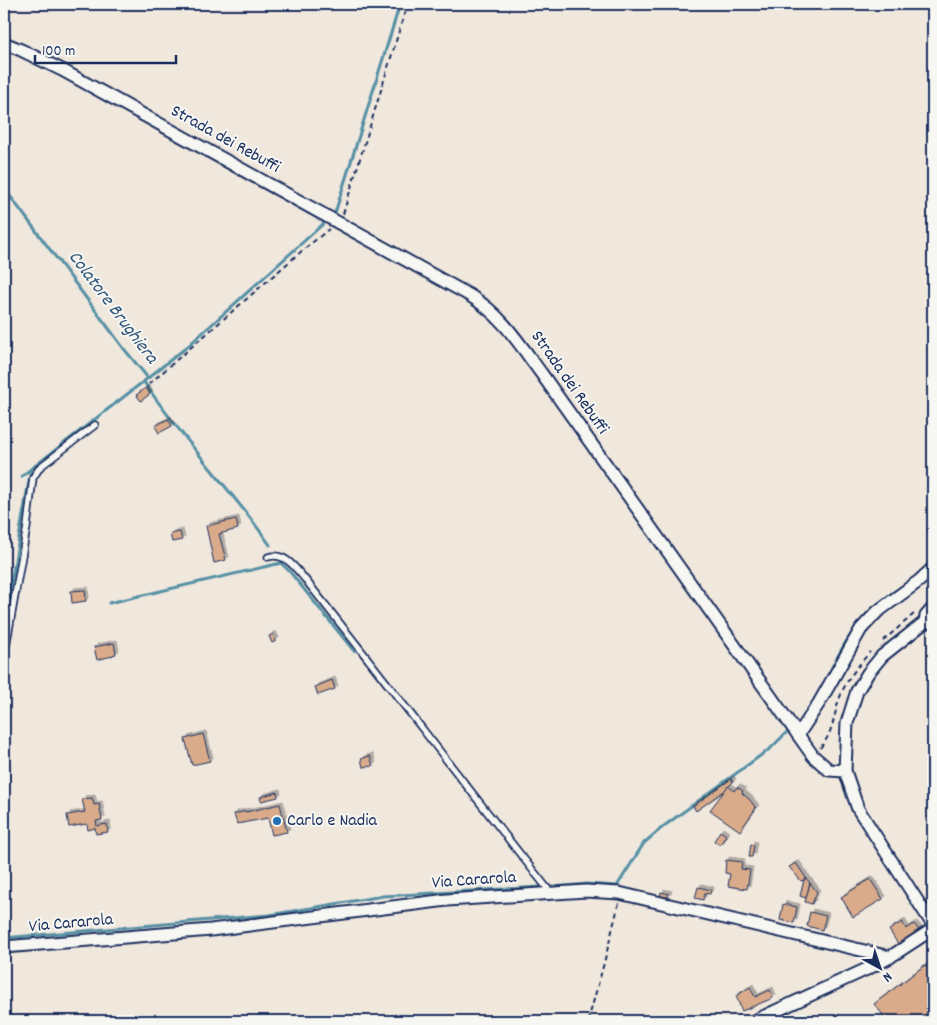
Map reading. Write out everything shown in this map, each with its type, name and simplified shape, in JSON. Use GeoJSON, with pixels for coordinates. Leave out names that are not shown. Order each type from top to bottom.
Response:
{"type":"FeatureCollection","features":[{"type":"Feature","properties":{"kind":"street","name":"Strada dei Rebuffi"},"geometry":{"type":"LineString","coordinates":[[4,44],[62,70],[483,304],[509,329],[813,756],[829,770],[845,772]]}},
{"type":"Feature","properties":{"kind":"street"},"geometry":{"type":"LineString","coordinates":[[798,735],[819,703],[861,629],[889,602],[919,581],[933,568]]}},
{"type":"Feature","properties":{"kind":"street"},"geometry":{"type":"LineString","coordinates":[[933,608],[926,616],[929,622],[882,656],[868,673],[857,691],[847,723],[845,772],[858,809],[933,925]]}},
{"type":"Feature","properties":{"kind":"street","name":"Via Cararola"},"geometry":{"type":"LineString","coordinates":[[4,947],[211,930],[447,900],[586,891],[619,893],[890,957]]}},
{"type":"Feature","properties":{"kind":"street"},"geometry":{"type":"LineString","coordinates":[[754,1021],[867,969],[890,957],[933,929]]}},
{"type":"Feature","properties":{"kind":"lane"},"geometry":{"type":"LineString","coordinates":[[4,658],[27,527],[33,478],[40,467],[95,425]]}},
{"type":"Feature","properties":{"kind":"lane"},"geometry":{"type":"LineString","coordinates":[[268,557],[273,555],[291,562],[391,688],[450,767],[551,893]]}},
{"type":"Feature","properties":{"kind":"path"},"geometry":{"type":"LineString","coordinates":[[149,384],[296,255],[326,230],[340,224],[404,15],[412,4]]}},
{"type":"Feature","properties":{"kind":"path"},"geometry":{"type":"LineString","coordinates":[[893,632],[920,608]]}},
{"type":"Feature","properties":{"kind":"path"},"geometry":{"type":"LineString","coordinates":[[588,1021],[619,908],[619,893]]}},
{"type":"Feature","properties":{"kind":"building"},"geometry":{"type":"Polygon","coordinates":[[[146,388],[150,394],[141,401],[136,395],[146,388]]]}},
{"type":"Feature","properties":{"kind":"building"},"geometry":{"type":"Polygon","coordinates":[[[168,419],[172,426],[159,433],[155,426],[168,419]]]}},
{"type":"Feature","properties":{"kind":"building"},"geometry":{"type":"Polygon","coordinates":[[[236,519],[238,529],[219,534],[226,560],[214,563],[206,526],[236,519]]]}},
{"type":"Feature","properties":{"kind":"building"},"geometry":{"type":"Polygon","coordinates":[[[180,532],[182,540],[172,542],[170,534],[180,532]]]}},
{"type":"Feature","properties":{"kind":"building"},"geometry":{"type":"Polygon","coordinates":[[[85,590],[86,601],[72,603],[71,591],[85,590]]]}},
{"type":"Feature","properties":{"kind":"building"},"geometry":{"type":"Polygon","coordinates":[[[273,634],[276,641],[272,643],[269,636],[273,634]]]}},
{"type":"Feature","properties":{"kind":"building"},"geometry":{"type":"Polygon","coordinates":[[[114,643],[116,654],[97,660],[94,647],[114,643]]]}},
{"type":"Feature","properties":{"kind":"building"},"geometry":{"type":"Polygon","coordinates":[[[332,680],[335,689],[318,695],[315,687],[332,680]]]}},
{"type":"Feature","properties":{"kind":"building"},"geometry":{"type":"Polygon","coordinates":[[[203,734],[210,761],[192,765],[185,739],[203,734]]]}},
{"type":"Feature","properties":{"kind":"building"},"geometry":{"type":"Polygon","coordinates":[[[370,756],[373,766],[363,767],[361,759],[370,756]]]}},
{"type":"Feature","properties":{"kind":"building"},"geometry":{"type":"Polygon","coordinates":[[[731,779],[733,782],[723,792],[696,811],[693,806],[731,779]]]}},
{"type":"Feature","properties":{"kind":"building"},"geometry":{"type":"Polygon","coordinates":[[[728,786],[734,791],[737,787],[743,791],[742,793],[756,808],[740,831],[710,810],[728,786]]]}},
{"type":"Feature","properties":{"kind":"building"},"geometry":{"type":"Polygon","coordinates":[[[277,792],[278,797],[261,801],[260,797],[277,792]]]}},
{"type":"Feature","properties":{"kind":"building"},"geometry":{"type":"Polygon","coordinates":[[[92,798],[94,805],[99,804],[102,820],[96,821],[97,826],[107,824],[108,832],[96,834],[95,828],[88,830],[87,824],[69,827],[67,815],[85,812],[82,799],[92,798]]]}},
{"type":"Feature","properties":{"kind":"building"},"geometry":{"type":"Polygon","coordinates":[[[280,804],[287,832],[272,835],[268,818],[237,824],[234,814],[280,804]]]}},
{"type":"Feature","properties":{"kind":"building"},"geometry":{"type":"Polygon","coordinates":[[[720,831],[726,835],[720,845],[714,841],[720,831]]]}},
{"type":"Feature","properties":{"kind":"building"},"geometry":{"type":"Polygon","coordinates":[[[751,844],[754,845],[752,857],[749,857],[751,844]]]}},
{"type":"Feature","properties":{"kind":"building"},"geometry":{"type":"Polygon","coordinates":[[[726,860],[742,862],[741,869],[750,870],[747,889],[728,886],[730,874],[725,873],[726,860]]]}},
{"type":"Feature","properties":{"kind":"building"},"geometry":{"type":"Polygon","coordinates":[[[796,863],[806,878],[804,880],[801,881],[789,867],[796,863]]]}},
{"type":"Feature","properties":{"kind":"building"},"geometry":{"type":"Polygon","coordinates":[[[806,878],[810,883],[806,898],[800,896],[806,878]]]}},
{"type":"Feature","properties":{"kind":"building"},"geometry":{"type":"Polygon","coordinates":[[[870,879],[883,899],[853,917],[841,897],[870,879]]]}},
{"type":"Feature","properties":{"kind":"building"},"geometry":{"type":"Polygon","coordinates":[[[810,883],[817,892],[812,904],[805,902],[810,883]]]}},
{"type":"Feature","properties":{"kind":"building"},"geometry":{"type":"Polygon","coordinates":[[[698,887],[711,890],[710,894],[705,893],[703,900],[695,898],[698,887]]]}},
{"type":"Feature","properties":{"kind":"building"},"geometry":{"type":"Polygon","coordinates":[[[661,892],[669,894],[668,897],[660,896],[661,892]]]}},
{"type":"Feature","properties":{"kind":"building"},"geometry":{"type":"Polygon","coordinates":[[[783,904],[797,907],[794,923],[780,920],[783,904]]]}},
{"type":"Feature","properties":{"kind":"building"},"geometry":{"type":"Polygon","coordinates":[[[810,912],[826,916],[822,930],[807,926],[810,912]]]}},
{"type":"Feature","properties":{"kind":"building"},"geometry":{"type":"Polygon","coordinates":[[[902,922],[906,929],[914,924],[919,930],[898,944],[889,930],[902,922]]]}},
{"type":"Feature","properties":{"kind":"building"},"geometry":{"type":"Polygon","coordinates":[[[925,965],[933,975],[933,1021],[888,1021],[874,1004],[925,965]]]}},
{"type":"Feature","properties":{"kind":"building"},"geometry":{"type":"Polygon","coordinates":[[[750,987],[755,997],[770,990],[773,998],[742,1011],[736,996],[750,987]]]}},
{"type":"Feature","properties":{"kind":"waterway","name":"Colatore Brughiera"},"geometry":{"type":"LineString","coordinates":[[335,213],[400,4]]}},
{"type":"Feature","properties":{"kind":"waterway","name":"Colatore Brughiera"},"geometry":{"type":"LineString","coordinates":[[4,188],[148,378],[188,346],[323,224]]}},
{"type":"Feature","properties":{"kind":"waterway"},"geometry":{"type":"LineString","coordinates":[[4,624],[31,469],[148,378]]}},
{"type":"Feature","properties":{"kind":"waterway"},"geometry":{"type":"LineString","coordinates":[[144,382],[174,424],[270,545]]}},
{"type":"Feature","properties":{"kind":"waterway"},"geometry":{"type":"LineString","coordinates":[[22,476],[31,469]]}},
{"type":"Feature","properties":{"kind":"waterway"},"geometry":{"type":"LineString","coordinates":[[928,565],[933,559]]}},
{"type":"Feature","properties":{"kind":"waterway"},"geometry":{"type":"LineString","coordinates":[[109,603],[281,563],[354,651]]}},
{"type":"Feature","properties":{"kind":"waterway"},"geometry":{"type":"LineString","coordinates":[[821,689],[858,624],[874,607],[904,585]]}},
{"type":"Feature","properties":{"kind":"waterway"},"geometry":{"type":"LineString","coordinates":[[553,887],[587,884],[617,886],[644,843],[664,826],[771,748],[789,730]]}},
{"type":"Feature","properties":{"kind":"waterway"},"geometry":{"type":"LineString","coordinates":[[4,938],[269,915],[383,896],[540,887]]}},
{"type":"Feature","properties":{"kind":"place","name":"Carlo e Nadia"},"geometry":{"type":"Point","coordinates":[277,821]}}]}
